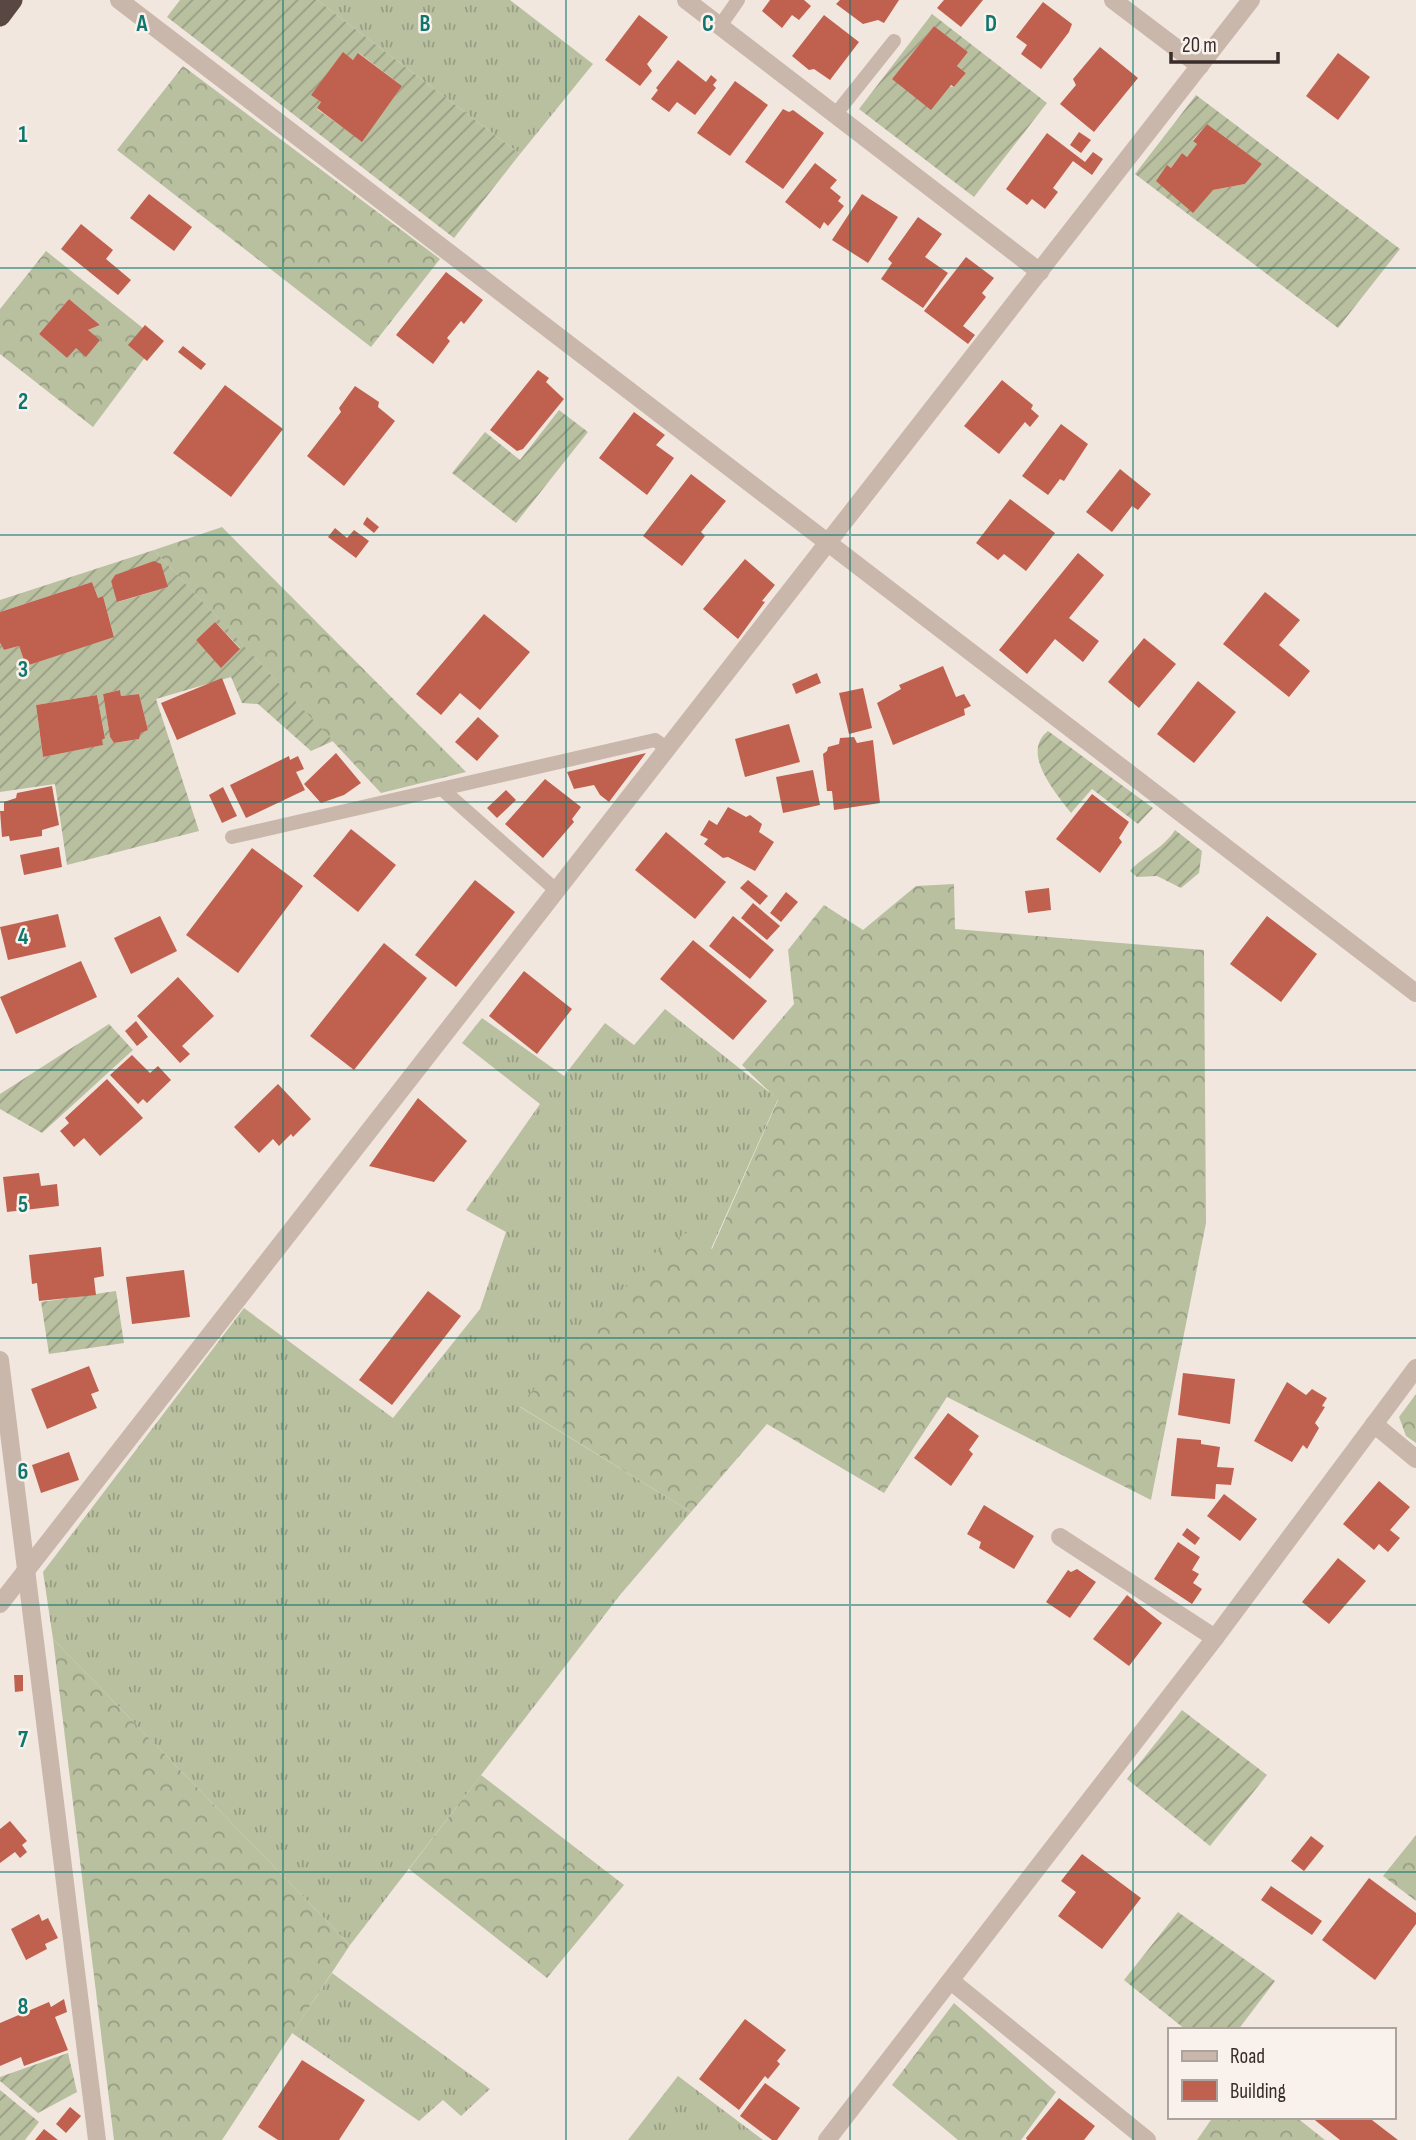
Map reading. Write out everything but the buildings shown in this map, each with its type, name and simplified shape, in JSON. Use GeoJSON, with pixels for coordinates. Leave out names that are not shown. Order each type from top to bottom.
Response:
{"type":"FeatureCollection","features":[{"type":"Feature","properties":{"kind":"highway"},"geometry":{"type":"LineString","coordinates":[[0,16],[12,0]]}},
{"type":"Feature","properties":{"kind":"street"},"geometry":{"type":"LineString","coordinates":[[119,0],[1416,993]]}},
{"type":"Feature","properties":{"kind":"street"},"geometry":{"type":"LineString","coordinates":[[685,0],[1040,272]]}},
{"type":"Feature","properties":{"kind":"street"},"geometry":{"type":"LineString","coordinates":[[1113,0],[1200,66]]}},
{"type":"Feature","properties":{"kind":"street"},"geometry":{"type":"LineString","coordinates":[[0,1604],[1251,0]]}},
{"type":"Feature","properties":{"kind":"street"},"geometry":{"type":"LineString","coordinates":[[0,1360],[97,2140]]}},
{"type":"Feature","properties":{"kind":"street"},"geometry":{"type":"LineString","coordinates":[[827,2140],[1215,1638],[1416,1368]]}},
{"type":"Feature","properties":{"kind":"street"},"geometry":{"type":"LineString","coordinates":[[1374,1424],[1416,1459]]}},
{"type":"Feature","properties":{"kind":"street"},"geometry":{"type":"LineString","coordinates":[[1060,1537],[1215,1638]]}},
{"type":"Feature","properties":{"kind":"street"},"geometry":{"type":"LineString","coordinates":[[951,1981],[1147,2140]]}},
{"type":"Feature","properties":{"kind":"lane"},"geometry":{"type":"LineString","coordinates":[[720,26],[738,0]]}},
{"type":"Feature","properties":{"kind":"lane"},"geometry":{"type":"LineString","coordinates":[[835,115],[894,41]]}},
{"type":"Feature","properties":{"kind":"lane"},"geometry":{"type":"LineString","coordinates":[[232,837],[656,740],[668,749]]}},
{"type":"Feature","properties":{"kind":"lane"},"geometry":{"type":"LineString","coordinates":[[443,790],[557,891]]}},
{"type":"Feature","properties":{"kind":"green space"},"geometry":{"type":"Polygon","coordinates":[[[180,0],[317,0],[520,154],[454,238],[167,17],[180,0]],[[343,53],[312,95],[321,102],[317,109],[362,141],[402,86],[359,53],[353,60],[343,53]]]}},
{"type":"Feature","properties":{"kind":"green space"},"geometry":{"type":"Polygon","coordinates":[[[317,0],[510,0],[593,64],[520,154],[317,0]]]}},
{"type":"Feature","properties":{"kind":"green space"},"geometry":{"type":"Polygon","coordinates":[[[932,14],[1047,103],[974,197],[859,109],[932,14]],[[934,26],[892,79],[954,87],[966,73],[957,66],[968,52],[934,26]]]}},
{"type":"Feature","properties":{"kind":"green space"},"geometry":{"type":"Polygon","coordinates":[[[183,66],[440,259],[371,347],[117,150],[183,66]]]}},
{"type":"Feature","properties":{"kind":"green space"},"geometry":{"type":"Polygon","coordinates":[[[1196,95],[1400,249],[1338,328],[1135,174],[1196,95]],[[1207,124],[1193,140],[1197,144],[1187,157],[1182,153],[1157,181],[1213,190],[1245,184],[1262,164],[1207,124]]]}},
{"type":"Feature","properties":{"kind":"green space"},"geometry":{"type":"Polygon","coordinates":[[[46,251],[158,340],[93,427],[0,354],[0,309],[46,251]],[[69,299],[39,334],[67,358],[88,330],[100,325],[69,299]]]}},
{"type":"Feature","properties":{"kind":"green space"},"geometry":{"type":"Polygon","coordinates":[[[559,410],[588,432],[516,523],[452,473],[485,432],[520,460],[559,410]]]}},
{"type":"Feature","properties":{"kind":"green space"},"geometry":{"type":"Polygon","coordinates":[[[222,527],[466,772],[381,793],[154,550],[222,527]]]}},
{"type":"Feature","properties":{"kind":"green space"},"geometry":{"type":"Polygon","coordinates":[[[154,550],[333,741],[311,751],[258,704],[242,703],[231,677],[156,699],[199,831],[67,865],[55,784],[0,792],[0,643],[4,650],[19,646],[26,666],[114,636],[103,596],[98,598],[92,582],[0,612],[0,600],[154,550]],[[115,575],[111,581],[118,602],[168,587],[115,575]],[[215,622],[196,640],[221,667],[240,648],[215,622]],[[120,690],[103,694],[110,737],[114,743],[139,739],[141,733],[148,730],[139,694],[121,696],[120,690]],[[97,695],[36,705],[43,757],[102,745],[105,737],[97,695]]]}},
{"type":"Feature","properties":{"kind":"green space"},"geometry":{"type":"Polygon","coordinates":[[[1048,731],[1153,808],[1138,824],[1092,789],[1071,813],[1043,773],[1039,761],[1040,740],[1048,731]]]}},
{"type":"Feature","properties":{"kind":"green space"},"geometry":{"type":"Polygon","coordinates":[[[1175,830],[1202,851],[1199,873],[1181,888],[1157,876],[1137,877],[1130,871],[1165,842],[1175,830]]]}},
{"type":"Feature","properties":{"kind":"green space"},"geometry":{"type":"Polygon","coordinates":[[[954,884],[955,929],[1204,950],[1206,1223],[1151,1500],[947,1397],[884,1493],[767,1424],[691,1512],[519,1406],[656,1252],[686,1233],[712,1249],[778,1100],[742,1065],[794,1004],[788,950],[824,905],[863,930],[916,886],[954,884]]]}},
{"type":"Feature","properties":{"kind":"green space"},"geometry":{"type":"Polygon","coordinates":[[[665,1009],[778,1099],[711,1249],[520,1407],[691,1512],[620,1595],[350,1945],[53,1639],[43,1572],[244,1308],[393,1418],[480,1309],[506,1232],[466,1210],[540,1104],[462,1043],[482,1018],[564,1076],[605,1023],[634,1045],[665,1009]]]}},
{"type":"Feature","properties":{"kind":"green space"},"geometry":{"type":"Polygon","coordinates":[[[109,1024],[133,1050],[42,1133],[0,1109],[0,1094],[109,1024]]]}},
{"type":"Feature","properties":{"kind":"green space"},"geometry":{"type":"Polygon","coordinates":[[[116,1291],[124,1343],[49,1354],[41,1302],[116,1291]]]}},
{"type":"Feature","properties":{"kind":"green space"},"geometry":{"type":"Polygon","coordinates":[[[1416,1394],[1416,1443],[1406,1436],[1399,1417],[1416,1394]]]}},
{"type":"Feature","properties":{"kind":"green space"},"geometry":{"type":"Polygon","coordinates":[[[53,1639],[350,1945],[222,2140],[114,2140],[53,1639]]]}},
{"type":"Feature","properties":{"kind":"green space"},"geometry":{"type":"Polygon","coordinates":[[[1182,1710],[1267,1775],[1210,1846],[1127,1779],[1182,1710]]]}},
{"type":"Feature","properties":{"kind":"green space"},"geometry":{"type":"Polygon","coordinates":[[[481,1775],[624,1885],[547,1978],[409,1869],[481,1775]]]}},
{"type":"Feature","properties":{"kind":"green space"},"geometry":{"type":"Polygon","coordinates":[[[1416,1835],[1416,1901],[1383,1876],[1416,1835]]]}},
{"type":"Feature","properties":{"kind":"green space"},"geometry":{"type":"Polygon","coordinates":[[[1178,1912],[1275,1981],[1240,2028],[1184,2028],[1124,1980],[1178,1912]]]}},
{"type":"Feature","properties":{"kind":"green space"},"geometry":{"type":"Polygon","coordinates":[[[332,1973],[490,2089],[461,2116],[443,2100],[419,2121],[292,2033],[332,1973]]]}},
{"type":"Feature","properties":{"kind":"green space"},"geometry":{"type":"Polygon","coordinates":[[[954,2003],[1056,2092],[1021,2140],[958,2140],[892,2085],[954,2003]]]}},
{"type":"Feature","properties":{"kind":"green space"},"geometry":{"type":"Polygon","coordinates":[[[68,2053],[77,2092],[38,2113],[0,2081],[0,2077],[68,2053]]]}},
{"type":"Feature","properties":{"kind":"green space"},"geometry":{"type":"Polygon","coordinates":[[[678,2076],[763,2140],[628,2140],[678,2076]]]}},
{"type":"Feature","properties":{"kind":"green space"},"geometry":{"type":"Polygon","coordinates":[[[0,2090],[39,2122],[25,2140],[0,2140],[0,2090]]]}},
{"type":"Feature","properties":{"kind":"green space"},"geometry":{"type":"Polygon","coordinates":[[[1212,2119],[1299,2119],[1325,2140],[1197,2140],[1212,2119]]]}}]}
